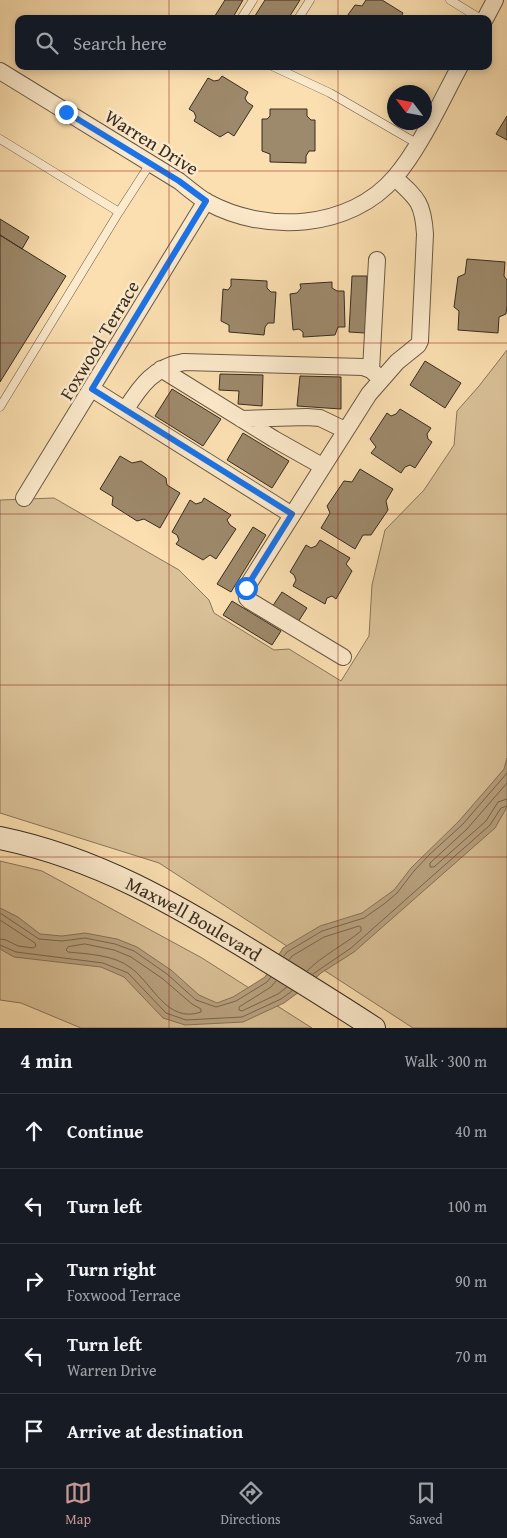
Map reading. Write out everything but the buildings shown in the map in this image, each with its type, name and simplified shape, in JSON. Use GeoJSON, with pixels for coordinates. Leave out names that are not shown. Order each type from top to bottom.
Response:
{"type":"FeatureCollection","features":[{"type":"Feature","properties":{"kind":"street"},"geometry":{"type":"LineString","coordinates":[[486,15],[495,0]]}},
{"type":"Feature","properties":{"kind":"street","name":"Warren Drive"},"geometry":{"type":"LineString","coordinates":[[0,72],[179,181],[206,201],[234,214],[280,222],[301,222],[326,218],[351,210],[384,188],[395,178],[418,144],[458,70]]}},
{"type":"Feature","properties":{"kind":"street"},"geometry":{"type":"LineString","coordinates":[[376,374],[397,362],[418,345],[422,336],[424,218],[419,202],[395,178]]}},
{"type":"Feature","properties":{"kind":"street","name":"Foxwood Terrace"},"geometry":{"type":"LineString","coordinates":[[24,498],[206,201]]}},
{"type":"Feature","properties":{"kind":"street"},"geometry":{"type":"LineString","coordinates":[[342,657],[250,601],[247,598],[246,588],[368,394],[376,374],[377,260]]}},
{"type":"Feature","properties":{"kind":"street"},"geometry":{"type":"LineString","coordinates":[[126,409],[142,385],[161,369],[171,364],[184,362],[363,367],[376,374]]}},
{"type":"Feature","properties":{"kind":"street"},"geometry":{"type":"LineString","coordinates":[[161,369],[241,419],[322,466]]}},
{"type":"Feature","properties":{"kind":"street"},"geometry":{"type":"LineString","coordinates":[[92,389],[292,514]]}},
{"type":"Feature","properties":{"kind":"street"},"geometry":{"type":"LineString","coordinates":[[241,419],[320,418],[345,430]]}},
{"type":"Feature","properties":{"kind":"street","name":"Maxwell Boulevard"},"geometry":{"type":"LineString","coordinates":[[0,838],[57,853],[110,873],[162,898],[271,963],[374,1028]]}},
{"type":"Feature","properties":{"kind":"lane"},"geometry":{"type":"LineString","coordinates":[[244,15],[253,0]]}},
{"type":"Feature","properties":{"kind":"lane"},"geometry":{"type":"LineString","coordinates":[[301,15],[310,0]]}},
{"type":"Feature","properties":{"kind":"lane"},"geometry":{"type":"LineString","coordinates":[[450,0],[476,15]]}},
{"type":"Feature","properties":{"kind":"lane"},"geometry":{"type":"LineString","coordinates":[[281,70],[330,93],[418,144]]}},
{"type":"Feature","properties":{"kind":"lane"},"geometry":{"type":"LineString","coordinates":[[0,139],[119,212]]}},
{"type":"Feature","properties":{"kind":"lane"},"geometry":{"type":"LineString","coordinates":[[0,407],[150,164]]}},
{"type":"Feature","properties":{"kind":"shaded area"},"geometry":{"type":"Polygon","coordinates":[[[507,350],[507,1028],[413,1028],[159,863],[0,813],[0,500],[54,498],[179,570],[209,600],[214,613],[274,650],[289,649],[341,681],[369,636],[372,585],[385,530],[424,490],[454,445],[457,411],[507,350]]]}},
{"type":"Feature","properties":{"kind":"shaded area"},"geometry":{"type":"Polygon","coordinates":[[[0,861],[42,871],[202,958],[312,1028],[81,1028],[21,1003],[0,1000],[0,861]]]}},
{"type":"Feature","properties":{"kind":"water"},"geometry":{"type":"Polygon","coordinates":[[[507,758],[507,807],[495,828],[354,952],[321,973],[284,1003],[243,1022],[185,1025],[163,1018],[124,977],[101,967],[14,957],[0,949],[0,908],[18,917],[40,934],[62,936],[85,933],[117,939],[137,947],[171,970],[199,995],[217,1003],[233,997],[265,977],[283,948],[320,926],[362,913],[394,890],[411,868],[459,821],[504,769],[507,758]]]}},
{"type":"Feature","properties":{"kind":"route"},"geometry":{"type":"LineString","coordinates":[[66,112],[179,181],[206,201],[92,389],[292,514],[246,588]]}}]}
